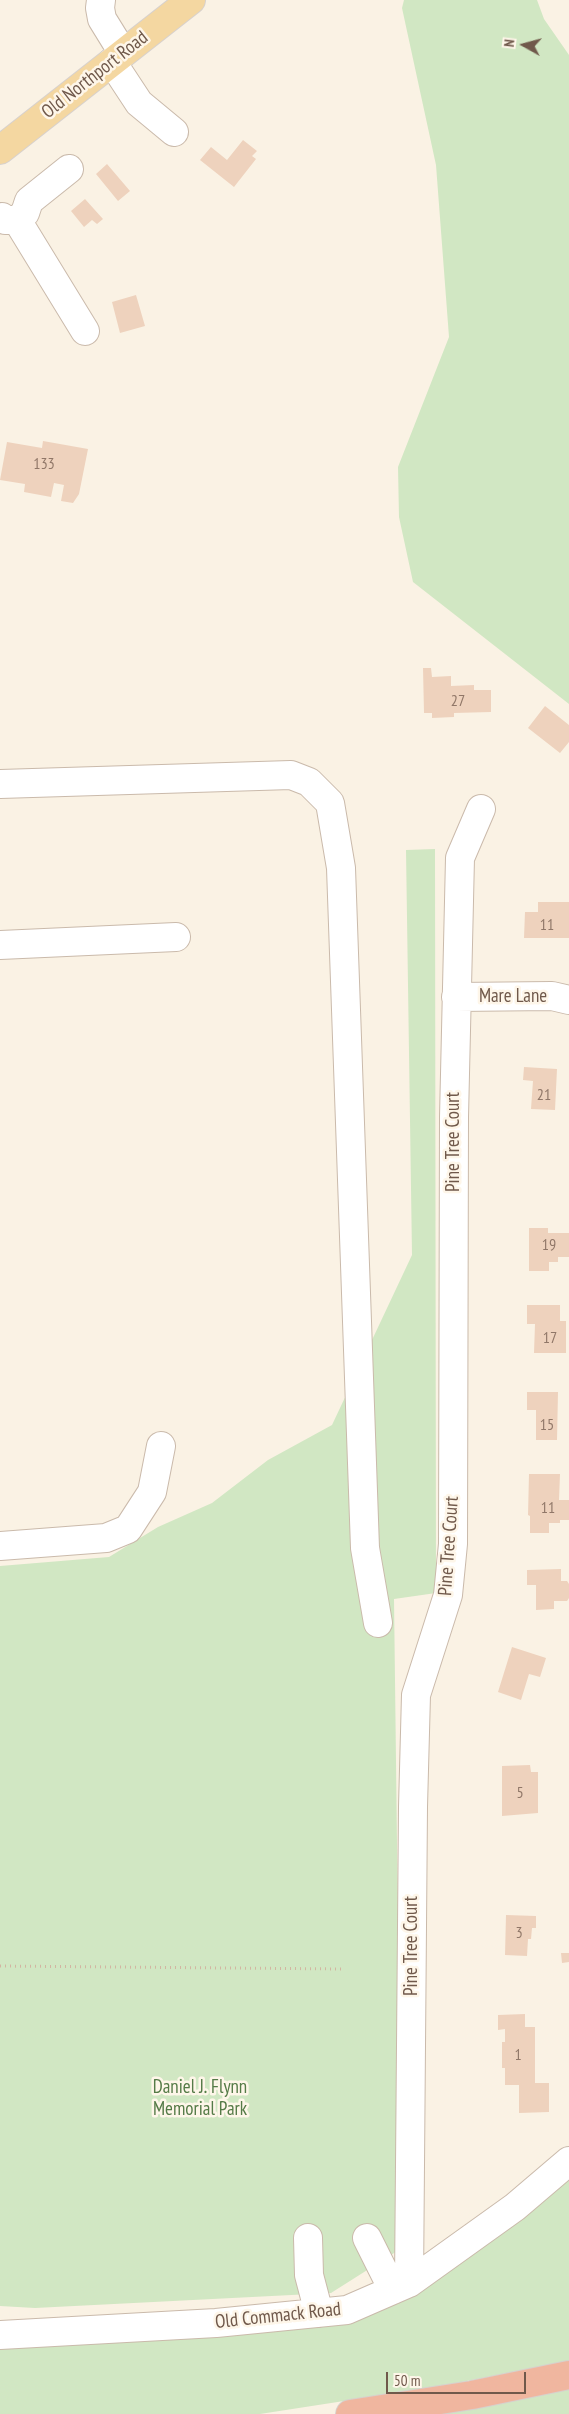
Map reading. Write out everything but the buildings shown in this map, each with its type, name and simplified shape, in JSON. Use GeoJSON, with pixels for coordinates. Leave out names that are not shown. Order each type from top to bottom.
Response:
{"type":"FeatureCollection","features":[{"type":"Feature","properties":{"kind":"highway"},"geometry":{"type":"LineString","coordinates":[[350,2414],[472,2394],[569,2375]]}},
{"type":"Feature","properties":{"kind":"main road","name":"Old Northport Road"},"geometry":{"type":"LineString","coordinates":[[0,150],[191,0]]}},
{"type":"Feature","properties":{"kind":"street"},"geometry":{"type":"LineString","coordinates":[[101,0],[102,19],[139,103],[174,132]]}},
{"type":"Feature","properties":{"kind":"street"},"geometry":{"type":"LineString","coordinates":[[69,169],[29,201],[25,213],[9,217],[85,331]]}},
{"type":"Feature","properties":{"kind":"street"},"geometry":{"type":"LineString","coordinates":[[0,784],[291,776],[309,782],[330,803],[340,868],[364,1548],[378,1623]]}},
{"type":"Feature","properties":{"kind":"street","name":"Pine Tree Court"},"geometry":{"type":"LineString","coordinates":[[401,2286],[416,1695],[448,1595],[453,1544],[456,997],[460,858],[481,809]]}},
{"type":"Feature","properties":{"kind":"street"},"geometry":{"type":"LineString","coordinates":[[0,945],[176,937]]}},
{"type":"Feature","properties":{"kind":"street","name":"Mare Lane"},"geometry":{"type":"LineString","coordinates":[[456,997],[552,996],[569,1000]]}},
{"type":"Feature","properties":{"kind":"street"},"geometry":{"type":"LineString","coordinates":[[0,1546],[106,1538],[128,1529],[152,1492],[161,1446]]}},
{"type":"Feature","properties":{"kind":"street","name":"Old Commack Road"},"geometry":{"type":"LineString","coordinates":[[0,2334],[216,2323],[347,2310],[401,2286],[508,2212],[569,2161]]}},
{"type":"Feature","properties":{"kind":"street"},"geometry":{"type":"LineString","coordinates":[[308,2238],[309,2275],[320,2312]]}},
{"type":"Feature","properties":{"kind":"street"},"geometry":{"type":"LineString","coordinates":[[367,2238],[401,2286]]}},
{"type":"Feature","properties":{"kind":"path"},"geometry":{"type":"LineString","coordinates":[[0,1966],[343,1969]]}},
{"type":"Feature","properties":{"kind":"green space"},"geometry":{"type":"Polygon","coordinates":[[[404,0],[537,0],[544,19],[569,55],[569,704],[413,582],[399,517],[398,467],[449,337],[436,165],[402,8],[404,0]]]}},
{"type":"Feature","properties":{"kind":"green space","name":"Daniel J. Flynn Memorial Park"},"geometry":{"type":"Polygon","coordinates":[[[435,849],[436,1593],[394,1599],[402,2248],[331,2293],[35,2308],[0,2306],[0,1566],[109,1557],[158,1527],[212,1503],[268,1460],[332,1425],[412,1255],[406,850],[435,849]]]}},
{"type":"Feature","properties":{"kind":"green space"},"geometry":{"type":"Polygon","coordinates":[[[569,2179],[569,2361],[441,2386],[260,2414],[0,2414],[0,2342],[337,2319],[569,2179]]]}},
{"type":"Feature","properties":{"kind":"green space"},"geometry":{"type":"Polygon","coordinates":[[[569,2386],[569,2414],[423,2414],[569,2386]]]}}]}
